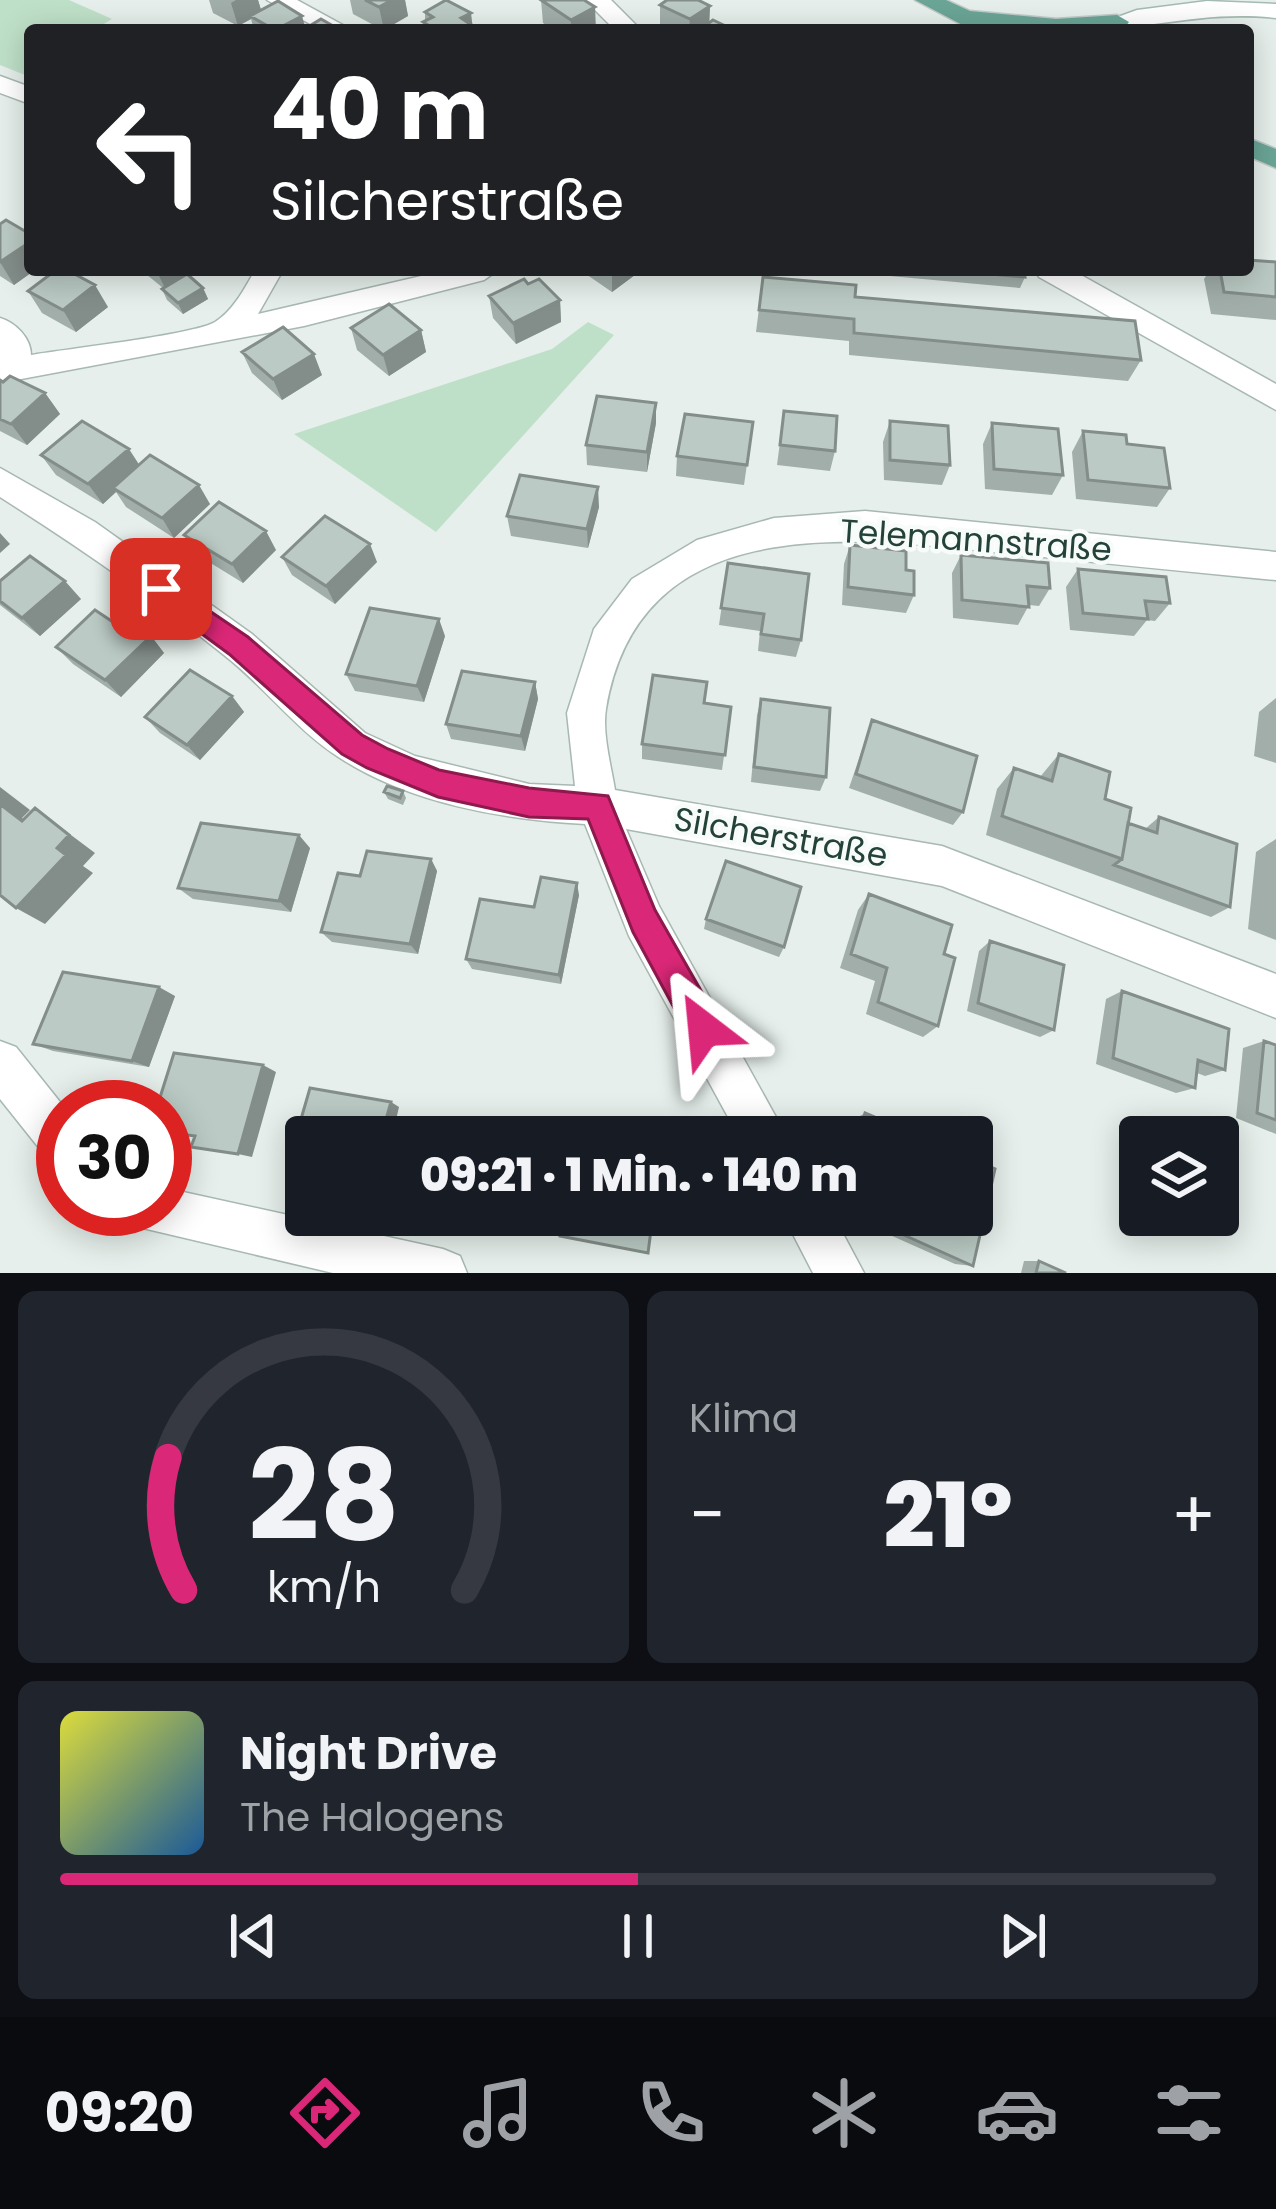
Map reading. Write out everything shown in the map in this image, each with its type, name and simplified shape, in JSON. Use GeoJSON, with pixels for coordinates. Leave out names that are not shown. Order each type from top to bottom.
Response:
{"type":"FeatureCollection","features":[{"type":"Feature","properties":{"kind":"main road"},"geometry":{"type":"LineString","coordinates":[[927,0],[972,24]]}},
{"type":"Feature","properties":{"kind":"street"},"geometry":{"type":"LineString","coordinates":[[279,0],[328,24]]}},
{"type":"Feature","properties":{"kind":"street"},"geometry":{"type":"LineString","coordinates":[[597,0],[623,24]]}},
{"type":"Feature","properties":{"kind":"street"},"geometry":{"type":"LineString","coordinates":[[1155,22],[1226,7],[1276,11]]}},
{"type":"Feature","properties":{"kind":"street"},"geometry":{"type":"LineString","coordinates":[[225,330],[254,300],[266,276]]}},
{"type":"Feature","properties":{"kind":"street"},"geometry":{"type":"LineString","coordinates":[[0,329],[16,346],[8,370],[225,330],[463,276]]}},
{"type":"Feature","properties":{"kind":"street"},"geometry":{"type":"LineString","coordinates":[[1060,276],[1276,398]]}},
{"type":"Feature","properties":{"kind":"street","name":"Silcherstraße"},"geometry":{"type":"LineString","coordinates":[[0,481],[83,532],[239,645],[352,745],[438,784],[529,802],[597,806],[818,841],[942,866],[1276,996]]}},
{"type":"Feature","properties":{"kind":"street","name":"Telemannstraße"},"geometry":{"type":"LineString","coordinates":[[752,1116],[644,921],[597,806],[586,712],[608,640],[644,589],[697,554],[774,532],[865,525],[1276,566]]}},
{"type":"Feature","properties":{"kind":"street"},"geometry":{"type":"LineString","coordinates":[[0,1063],[36,1108]]}},
{"type":"Feature","properties":{"kind":"street"},"geometry":{"type":"LineString","coordinates":[[192,1218],[443,1273]]}},
{"type":"Feature","properties":{"kind":"street"},"geometry":{"type":"LineString","coordinates":[[819,1236],[840,1273]]}},
{"type":"Feature","properties":{"kind":"green space"},"geometry":{"type":"Polygon","coordinates":[[[0,0],[69,0],[112,19],[104,24],[24,24],[24,75],[0,65],[0,0]]]}},
{"type":"Feature","properties":{"kind":"green space"},"geometry":{"type":"Polygon","coordinates":[[[588,322],[614,335],[436,532],[294,434],[552,349],[588,322]]]}},
{"type":"Feature","properties":{"kind":"building"},"geometry":{"type":"Polygon","coordinates":[[[365,0],[392,0],[379,7],[365,0]]]}},
{"type":"Feature","properties":{"kind":"building"},"geometry":{"type":"Polygon","coordinates":[[[446,0],[471,13],[461,18],[470,24],[426,24],[423,22],[433,17],[425,12],[446,0]]]}},
{"type":"Feature","properties":{"kind":"building"},"geometry":{"type":"Polygon","coordinates":[[[541,0],[584,0],[595,7],[571,20],[541,0]]]}},
{"type":"Feature","properties":{"kind":"building"},"geometry":{"type":"Polygon","coordinates":[[[667,0],[698,0],[710,6],[690,19],[660,5],[667,0]]]}},
{"type":"Feature","properties":{"kind":"building"},"geometry":{"type":"Polygon","coordinates":[[[278,1],[302,16],[287,24],[264,24],[250,16],[278,1]]]}},
{"type":"Feature","properties":{"kind":"building"},"geometry":{"type":"Polygon","coordinates":[[[6,220],[24,230],[24,246],[0,262],[0,224],[6,220]]]}},
{"type":"Feature","properties":{"kind":"building"},"geometry":{"type":"Polygon","coordinates":[[[1254,260],[1276,262],[1276,297],[1224,292],[1221,276],[1254,276],[1254,260]]]}},
{"type":"Feature","properties":{"kind":"building"},"geometry":{"type":"Polygon","coordinates":[[[48,276],[78,276],[95,285],[63,310],[28,291],[48,276]]]}},
{"type":"Feature","properties":{"kind":"building"},"geometry":{"type":"Polygon","coordinates":[[[184,276],[203,288],[178,303],[162,289],[184,276]]]}},
{"type":"Feature","properties":{"kind":"building"},"geometry":{"type":"Polygon","coordinates":[[[763,277],[856,285],[855,297],[1135,321],[1141,360],[854,333],[854,319],[759,310],[763,277]]]}},
{"type":"Feature","properties":{"kind":"building"},"geometry":{"type":"Polygon","coordinates":[[[524,279],[528,284],[539,279],[560,300],[513,323],[489,296],[524,279]]]}},
{"type":"Feature","properties":{"kind":"building"},"geometry":{"type":"Polygon","coordinates":[[[389,304],[421,330],[383,355],[351,328],[389,304]]]}},
{"type":"Feature","properties":{"kind":"building"},"geometry":{"type":"Polygon","coordinates":[[[283,327],[314,354],[273,379],[242,352],[283,327]]]}},
{"type":"Feature","properties":{"kind":"building"},"geometry":{"type":"Polygon","coordinates":[[[10,376],[45,393],[11,424],[0,419],[0,380],[10,376]]]}},
{"type":"Feature","properties":{"kind":"building"},"geometry":{"type":"Polygon","coordinates":[[[597,396],[656,403],[647,452],[586,445],[597,396]]]}},
{"type":"Feature","properties":{"kind":"building"},"geometry":{"type":"Polygon","coordinates":[[[784,411],[837,416],[835,451],[780,445],[784,411]]]}},
{"type":"Feature","properties":{"kind":"building"},"geometry":{"type":"Polygon","coordinates":[[[685,414],[753,422],[747,465],[677,456],[685,414]]]}},
{"type":"Feature","properties":{"kind":"building"},"geometry":{"type":"Polygon","coordinates":[[[82,421],[129,449],[88,484],[41,455],[82,421]]]}},
{"type":"Feature","properties":{"kind":"building"},"geometry":{"type":"Polygon","coordinates":[[[890,421],[948,426],[950,465],[890,460],[890,421]]]}},
{"type":"Feature","properties":{"kind":"building"},"geometry":{"type":"Polygon","coordinates":[[[992,423],[1058,429],[1063,475],[994,469],[992,423]]]}},
{"type":"Feature","properties":{"kind":"building"},"geometry":{"type":"Polygon","coordinates":[[[1083,431],[1126,435],[1127,444],[1164,448],[1170,488],[1088,480],[1083,431]]]}},
{"type":"Feature","properties":{"kind":"building"},"geometry":{"type":"Polygon","coordinates":[[[150,455],[199,485],[162,518],[113,488],[150,455]]]}},
{"type":"Feature","properties":{"kind":"building"},"geometry":{"type":"Polygon","coordinates":[[[520,475],[598,487],[587,529],[507,516],[520,475]]]}},
{"type":"Feature","properties":{"kind":"building"},"geometry":{"type":"Polygon","coordinates":[[[219,502],[266,531],[232,564],[184,535],[219,502]]]}},
{"type":"Feature","properties":{"kind":"building"},"geometry":{"type":"Polygon","coordinates":[[[325,516],[370,544],[326,586],[282,557],[325,516]]]}},
{"type":"Feature","properties":{"kind":"building"},"geometry":{"type":"Polygon","coordinates":[[[850,545],[906,551],[906,570],[914,571],[914,595],[848,587],[850,545]]]}},
{"type":"Feature","properties":{"kind":"building"},"geometry":{"type":"Polygon","coordinates":[[[961,555],[1048,563],[1050,588],[1027,586],[1029,607],[962,600],[961,555]]]}},
{"type":"Feature","properties":{"kind":"building"},"geometry":{"type":"Polygon","coordinates":[[[30,556],[65,581],[22,618],[0,601],[0,581],[30,556]]]}},
{"type":"Feature","properties":{"kind":"building"},"geometry":{"type":"Polygon","coordinates":[[[728,563],[809,574],[801,640],[761,634],[764,614],[721,608],[728,563]]]}},
{"type":"Feature","properties":{"kind":"building"},"geometry":{"type":"Polygon","coordinates":[[[1078,569],[1166,577],[1170,603],[1145,601],[1148,619],[1083,613],[1078,569]]]}},
{"type":"Feature","properties":{"kind":"building"},"geometry":{"type":"Polygon","coordinates":[[[370,608],[439,619],[417,686],[346,674],[370,608]]]}},
{"type":"Feature","properties":{"kind":"building"},"geometry":{"type":"Polygon","coordinates":[[[95,610],[119,626],[126,620],[151,636],[105,680],[56,647],[95,610]]]}},
{"type":"Feature","properties":{"kind":"building"},"geometry":{"type":"Polygon","coordinates":[[[190,670],[232,696],[187,745],[145,717],[190,670]]]}},
{"type":"Feature","properties":{"kind":"building"},"geometry":{"type":"Polygon","coordinates":[[[462,671],[535,682],[521,736],[446,724],[462,671]]]}},
{"type":"Feature","properties":{"kind":"building"},"geometry":{"type":"Polygon","coordinates":[[[653,675],[707,682],[704,703],[731,707],[725,755],[642,744],[653,675]]]}},
{"type":"Feature","properties":{"kind":"building"},"geometry":{"type":"Polygon","coordinates":[[[761,699],[830,708],[826,777],[754,767],[761,699]]]}},
{"type":"Feature","properties":{"kind":"building"},"geometry":{"type":"Polygon","coordinates":[[[872,720],[977,756],[963,812],[856,774],[872,720]]]}},
{"type":"Feature","properties":{"kind":"building"},"geometry":{"type":"Polygon","coordinates":[[[1059,754],[1110,772],[1105,799],[1131,808],[1122,859],[1002,816],[1014,768],[1052,781],[1059,754]]]}},
{"type":"Feature","properties":{"kind":"building"},"geometry":{"type":"Polygon","coordinates":[[[387,786],[403,791],[400,798],[384,792],[387,786]]]}},
{"type":"Feature","properties":{"kind":"building"},"geometry":{"type":"Polygon","coordinates":[[[0,804],[22,821],[35,808],[69,835],[57,848],[66,855],[16,908],[0,895],[0,804]]]}},
{"type":"Feature","properties":{"kind":"building"},"geometry":{"type":"Polygon","coordinates":[[[1159,817],[1237,844],[1230,907],[1114,865],[1122,859],[1128,823],[1157,833],[1159,817]]]}},
{"type":"Feature","properties":{"kind":"building"},"geometry":{"type":"Polygon","coordinates":[[[201,823],[299,835],[279,901],[178,888],[201,823]]]}},
{"type":"Feature","properties":{"kind":"building"},"geometry":{"type":"Polygon","coordinates":[[[367,851],[431,859],[410,944],[321,932],[338,873],[360,876],[367,851]]]}},
{"type":"Feature","properties":{"kind":"building"},"geometry":{"type":"Polygon","coordinates":[[[726,861],[801,887],[784,947],[706,919],[726,861]]]}},
{"type":"Feature","properties":{"kind":"building"},"geometry":{"type":"Polygon","coordinates":[[[541,877],[577,883],[559,975],[466,959],[480,899],[534,907],[541,877]]]}},
{"type":"Feature","properties":{"kind":"building"},"geometry":{"type":"Polygon","coordinates":[[[869,894],[952,925],[944,954],[955,958],[938,1026],[878,1002],[887,968],[851,954],[869,894]]]}},
{"type":"Feature","properties":{"kind":"building"},"geometry":{"type":"Polygon","coordinates":[[[990,941],[1064,965],[1054,1030],[978,1003],[990,941]]]}},
{"type":"Feature","properties":{"kind":"building"},"geometry":{"type":"Polygon","coordinates":[[[63,972],[159,987],[132,1061],[33,1044],[63,972]]]}},
{"type":"Feature","properties":{"kind":"building"},"geometry":{"type":"Polygon","coordinates":[[[1122,991],[1229,1029],[1225,1070],[1198,1060],[1195,1088],[1113,1058],[1122,991]]]}},
{"type":"Feature","properties":{"kind":"building"},"geometry":{"type":"Polygon","coordinates":[[[1264,1041],[1276,1045],[1276,1120],[1257,1113],[1264,1041]]]}},
{"type":"Feature","properties":{"kind":"building"},"geometry":{"type":"Polygon","coordinates":[[[174,1053],[263,1065],[238,1154],[192,1147],[192,1080],[166,1080],[174,1053]]]}},
{"type":"Feature","properties":{"kind":"building"},"geometry":{"type":"Polygon","coordinates":[[[310,1088],[391,1102],[387,1116],[302,1116],[310,1088]]]}},
{"type":"Feature","properties":{"kind":"building"},"geometry":{"type":"Polygon","coordinates":[[[560,1236],[650,1236],[648,1253],[560,1236]]]}},
{"type":"Feature","properties":{"kind":"building"},"geometry":{"type":"Polygon","coordinates":[[[906,1236],[980,1236],[973,1266],[906,1236]]]}},
{"type":"Feature","properties":{"kind":"building"},"geometry":{"type":"Polygon","coordinates":[[[1039,1261],[1066,1273],[1036,1273],[1039,1261]]]}},
{"type":"Feature","properties":{"kind":"route"},"geometry":{"type":"LineString","coordinates":[[161,589],[239,645],[352,745],[377,758],[438,784],[529,802],[597,806],[644,921],[704,1029]]}}]}
